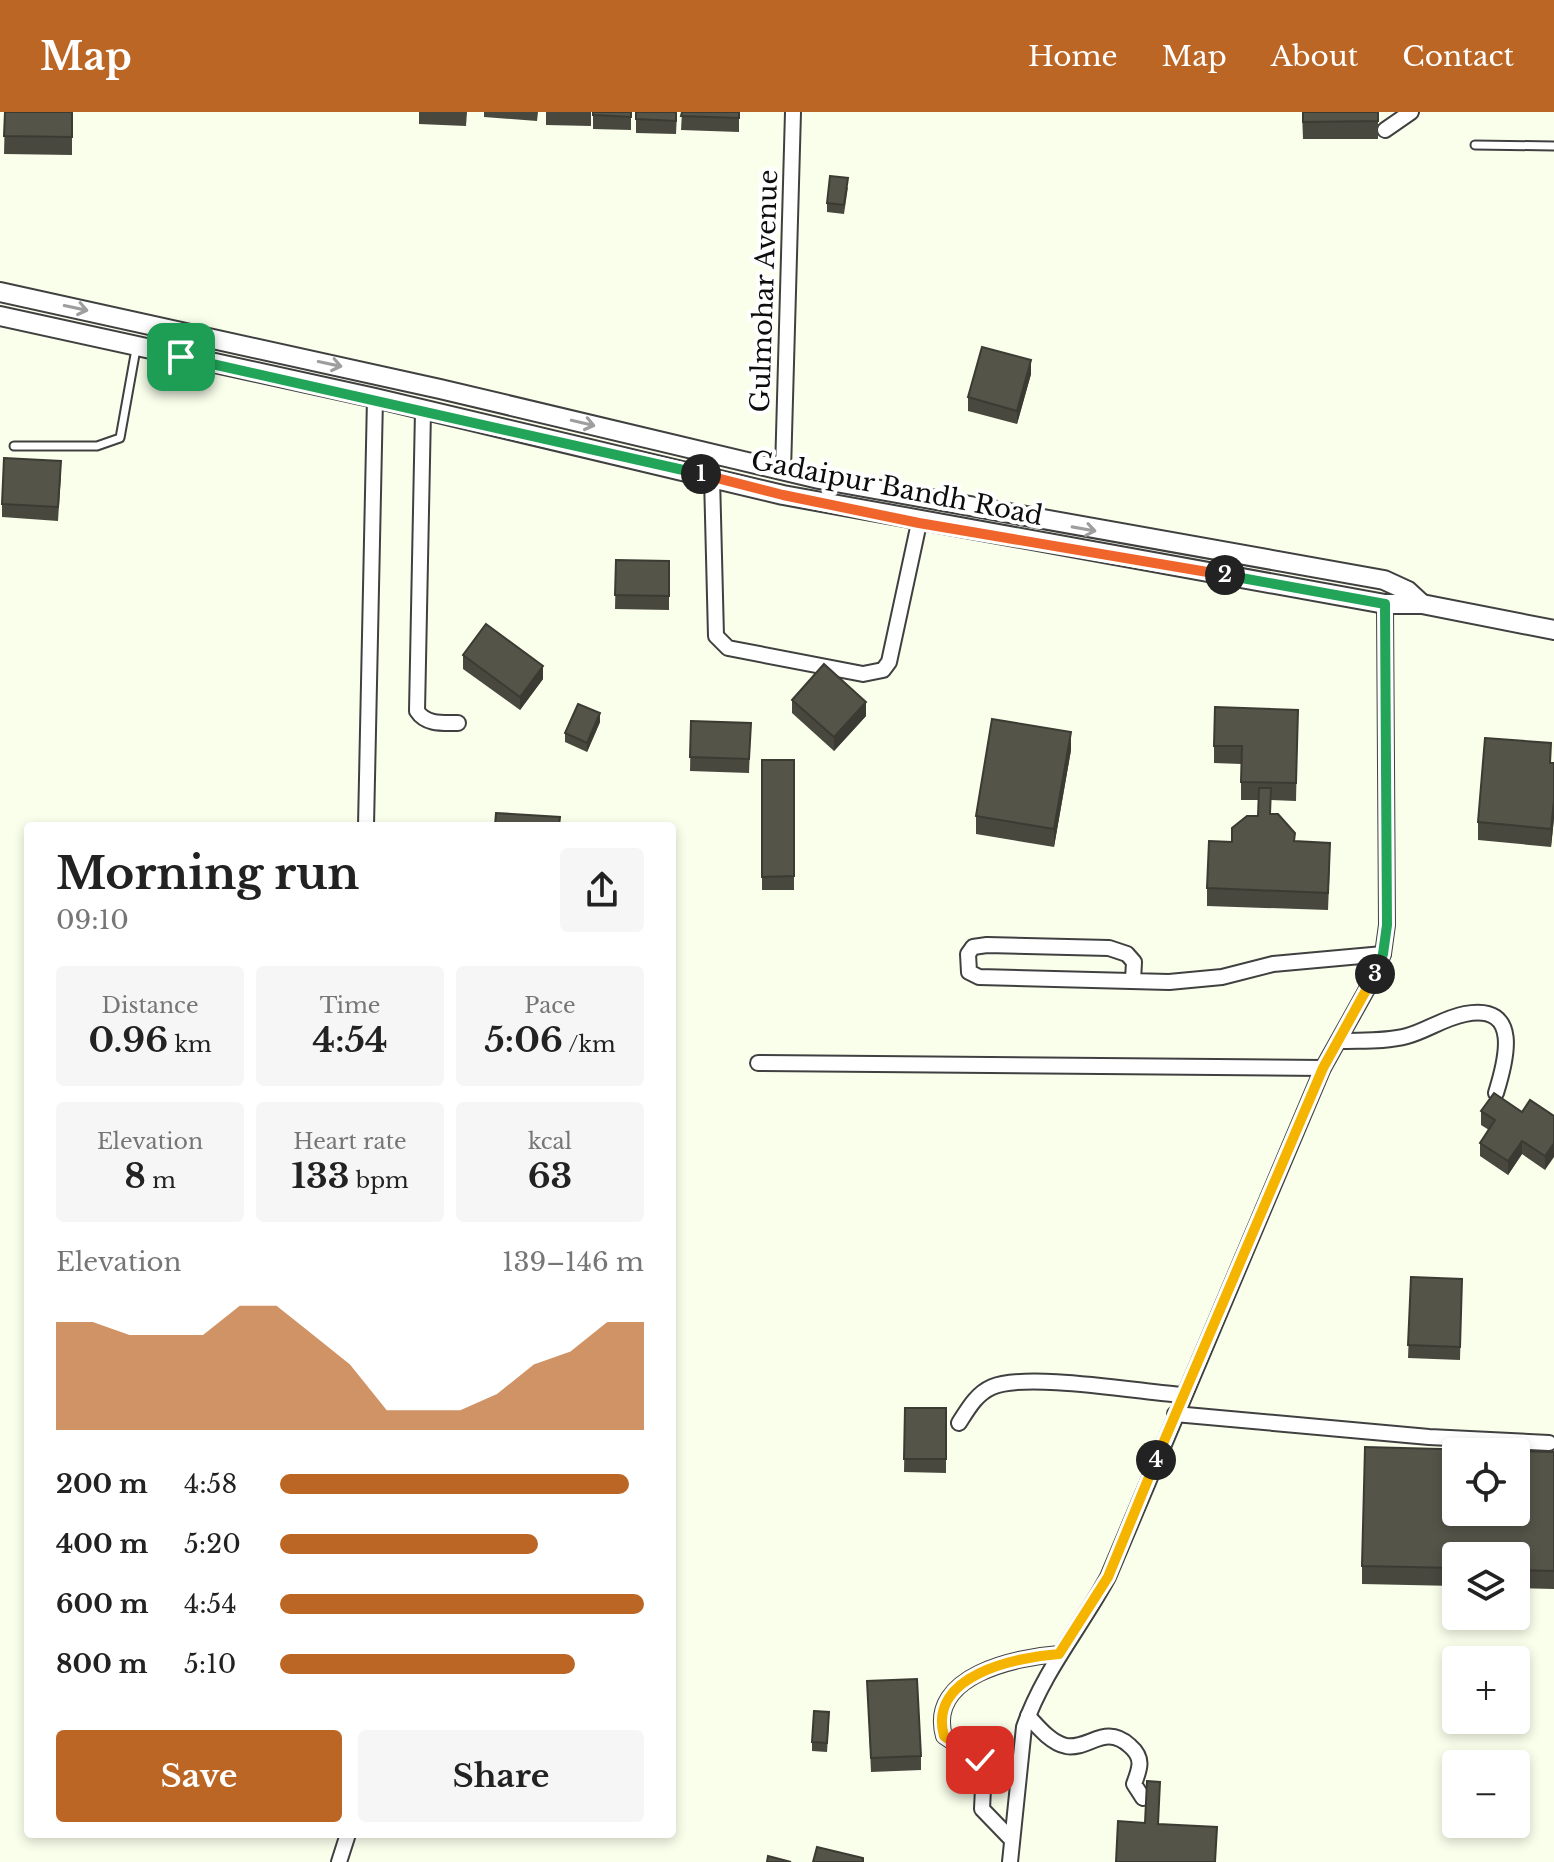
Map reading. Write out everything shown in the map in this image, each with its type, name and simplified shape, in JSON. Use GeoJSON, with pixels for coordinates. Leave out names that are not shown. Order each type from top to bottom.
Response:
{"type":"FeatureCollection","features":[{"type":"Feature","properties":{"kind":"street","name":"Gulmohar Avenue"},"geometry":{"type":"LineString","coordinates":[[783,471],[793,112]]}},
{"type":"Feature","properties":{"kind":"street"},"geometry":{"type":"LineString","coordinates":[[1385,130],[1411,112]]}},
{"type":"Feature","properties":{"kind":"street"},"geometry":{"type":"LineString","coordinates":[[0,292],[440,389],[783,471],[932,501],[1384,580],[1408,591],[1422,604]]}},
{"type":"Feature","properties":{"kind":"street","name":"Gadaipur Bandh Road"},"geometry":{"type":"LineString","coordinates":[[0,316],[375,398],[783,495],[919,523],[1385,604],[1422,604],[1554,630]]}},
{"type":"Feature","properties":{"kind":"street"},"geometry":{"type":"LineString","coordinates":[[366,822],[375,398]]}},
{"type":"Feature","properties":{"kind":"street"},"geometry":{"type":"LineString","coordinates":[[423,411],[417,711],[424,719],[437,723],[458,723]]}},
{"type":"Feature","properties":{"kind":"street"},"geometry":{"type":"LineString","coordinates":[[712,477],[716,636],[728,648],[863,674],[883,670],[889,662],[919,523]]}},
{"type":"Feature","properties":{"kind":"street"},"geometry":{"type":"LineString","coordinates":[[1010,1862],[1028,1716],[1059,1654],[1108,1577],[1323,1068],[1383,954],[1387,925],[1385,604]]}},
{"type":"Feature","properties":{"kind":"street"},"geometry":{"type":"LineString","coordinates":[[1133,980],[1134,962],[1118,949],[987,945],[973,947],[968,954],[969,972],[979,977],[1133,980],[1190,981],[1273,964],[1383,954]]}},
{"type":"Feature","properties":{"kind":"street"},"geometry":{"type":"LineString","coordinates":[[1339,1041],[1393,1039],[1465,1014],[1492,1015],[1500,1023],[1508,1048],[1496,1093]]}},
{"type":"Feature","properties":{"kind":"street"},"geometry":{"type":"LineString","coordinates":[[758,1063],[1323,1068]]}},
{"type":"Feature","properties":{"kind":"street"},"geometry":{"type":"LineString","coordinates":[[959,1423],[982,1393],[998,1385],[1049,1383],[1183,1395]]}},
{"type":"Feature","properties":{"kind":"street"},"geometry":{"type":"LineString","coordinates":[[1175,1414],[1429,1437],[1549,1443]]}},
{"type":"Feature","properties":{"kind":"street"},"geometry":{"type":"LineString","coordinates":[[1011,1839],[982,1809],[984,1768],[980,1760],[944,1736],[941,1718],[944,1707],[965,1681],[1023,1658],[1059,1654]]}},
{"type":"Feature","properties":{"kind":"street"},"geometry":{"type":"LineString","coordinates":[[1028,1716],[1064,1746],[1078,1747],[1097,1738],[1125,1741],[1139,1753],[1141,1762],[1134,1784],[1143,1798]]}},
{"type":"Feature","properties":{"kind":"street"},"geometry":{"type":"LineString","coordinates":[[339,1862],[347,1838]]}},
{"type":"Feature","properties":{"kind":"lane"},"geometry":{"type":"LineString","coordinates":[[1475,145],[1554,146]]}},
{"type":"Feature","properties":{"kind":"lane"},"geometry":{"type":"LineString","coordinates":[[14,446],[97,446],[120,438],[136,347]]}},
{"type":"Feature","properties":{"kind":"building"},"geometry":{"type":"Polygon","coordinates":[[[5,112],[72,112],[72,137],[4,136],[5,112]]]}},
{"type":"Feature","properties":{"kind":"building"},"geometry":{"type":"Polygon","coordinates":[[[593,112],[631,112],[631,117],[593,115],[593,112]]]}},
{"type":"Feature","properties":{"kind":"building"},"geometry":{"type":"Polygon","coordinates":[[[636,112],[676,112],[676,121],[636,119],[636,112]]]}},
{"type":"Feature","properties":{"kind":"building"},"geometry":{"type":"Polygon","coordinates":[[[682,112],[739,112],[739,118],[681,116],[682,112]]]}},
{"type":"Feature","properties":{"kind":"building"},"geometry":{"type":"Polygon","coordinates":[[[1303,112],[1378,112],[1378,121],[1303,122],[1303,112]]]}},
{"type":"Feature","properties":{"kind":"building"},"geometry":{"type":"Polygon","coordinates":[[[830,176],[848,178],[844,205],[827,203],[830,176]]]}},
{"type":"Feature","properties":{"kind":"building"},"geometry":{"type":"Polygon","coordinates":[[[982,347],[1031,360],[1017,411],[968,397],[982,347]]]}},
{"type":"Feature","properties":{"kind":"building"},"geometry":{"type":"Polygon","coordinates":[[[4,458],[61,461],[58,507],[2,504],[4,458]]]}},
{"type":"Feature","properties":{"kind":"building"},"geometry":{"type":"Polygon","coordinates":[[[616,560],[669,561],[669,596],[615,595],[616,560]]]}},
{"type":"Feature","properties":{"kind":"building"},"geometry":{"type":"Polygon","coordinates":[[[486,624],[543,666],[520,697],[463,655],[486,624]]]}},
{"type":"Feature","properties":{"kind":"building"},"geometry":{"type":"Polygon","coordinates":[[[824,664],[866,702],[834,737],[792,700],[824,664]]]}},
{"type":"Feature","properties":{"kind":"building"},"geometry":{"type":"Polygon","coordinates":[[[578,704],[600,713],[587,743],[565,733],[578,704]]]}},
{"type":"Feature","properties":{"kind":"building"},"geometry":{"type":"Polygon","coordinates":[[[1215,707],[1298,710],[1296,783],[1241,782],[1242,746],[1214,746],[1215,707]]]}},
{"type":"Feature","properties":{"kind":"building"},"geometry":{"type":"Polygon","coordinates":[[[992,719],[1071,732],[1054,829],[976,816],[992,719]]]}},
{"type":"Feature","properties":{"kind":"building"},"geometry":{"type":"Polygon","coordinates":[[[691,721],[751,723],[749,759],[690,757],[691,721]]]}},
{"type":"Feature","properties":{"kind":"building"},"geometry":{"type":"Polygon","coordinates":[[[1485,738],[1551,743],[1554,800],[1551,829],[1478,822],[1485,738]]]}},
{"type":"Feature","properties":{"kind":"building"},"geometry":{"type":"Polygon","coordinates":[[[762,760],[794,760],[794,876],[762,877],[762,760]]]}},
{"type":"Feature","properties":{"kind":"building"},"geometry":{"type":"Polygon","coordinates":[[[1259,788],[1271,788],[1270,814],[1278,814],[1295,833],[1294,841],[1330,843],[1328,893],[1207,888],[1209,841],[1232,842],[1232,828],[1247,816],[1258,816],[1259,788]]]}},
{"type":"Feature","properties":{"kind":"building"},"geometry":{"type":"Polygon","coordinates":[[[496,813],[560,817],[559,822],[495,822],[496,813]]]}},
{"type":"Feature","properties":{"kind":"building"},"geometry":{"type":"Polygon","coordinates":[[[1494,1093],[1522,1112],[1530,1100],[1554,1116],[1554,1143],[1545,1156],[1522,1141],[1508,1161],[1480,1143],[1495,1120],[1481,1111],[1494,1093]]]}},
{"type":"Feature","properties":{"kind":"building"},"geometry":{"type":"Polygon","coordinates":[[[1411,1277],[1462,1279],[1460,1347],[1408,1345],[1411,1277]]]}},
{"type":"Feature","properties":{"kind":"building"},"geometry":{"type":"Polygon","coordinates":[[[905,1408],[946,1408],[946,1459],[904,1459],[905,1408]]]}},
{"type":"Feature","properties":{"kind":"building"},"geometry":{"type":"Polygon","coordinates":[[[1365,1447],[1442,1449],[1442,1526],[1530,1526],[1530,1451],[1554,1452],[1554,1571],[1530,1570],[1530,1542],[1442,1542],[1442,1568],[1362,1566],[1365,1447]]]}},
{"type":"Feature","properties":{"kind":"building"},"geometry":{"type":"Polygon","coordinates":[[[917,1679],[921,1756],[871,1758],[867,1681],[917,1679]]]}},
{"type":"Feature","properties":{"kind":"building"},"geometry":{"type":"Polygon","coordinates":[[[814,1711],[829,1712],[827,1743],[812,1742],[814,1711]]]}},
{"type":"Feature","properties":{"kind":"building"},"geometry":{"type":"Polygon","coordinates":[[[1147,1781],[1160,1782],[1158,1824],[1217,1827],[1215,1862],[1116,1862],[1118,1821],[1145,1823],[1147,1781]]]}},
{"type":"Feature","properties":{"kind":"building"},"geometry":{"type":"Polygon","coordinates":[[[817,1847],[863,1858],[863,1862],[813,1862],[817,1847]]]}},
{"type":"Feature","properties":{"kind":"building"},"geometry":{"type":"Polygon","coordinates":[[[768,1856],[791,1862],[767,1862],[768,1856]]]}},
{"type":"Feature","properties":{"kind":"route"},"geometry":{"type":"LineString","coordinates":[[181,357],[375,398],[783,495],[919,523],[1385,604],[1387,925],[1383,954],[1376,973],[1323,1068],[1096,1599],[1059,1654],[1023,1658],[990,1669],[965,1681],[944,1707],[941,1718],[944,1736],[980,1760]]}}]}
